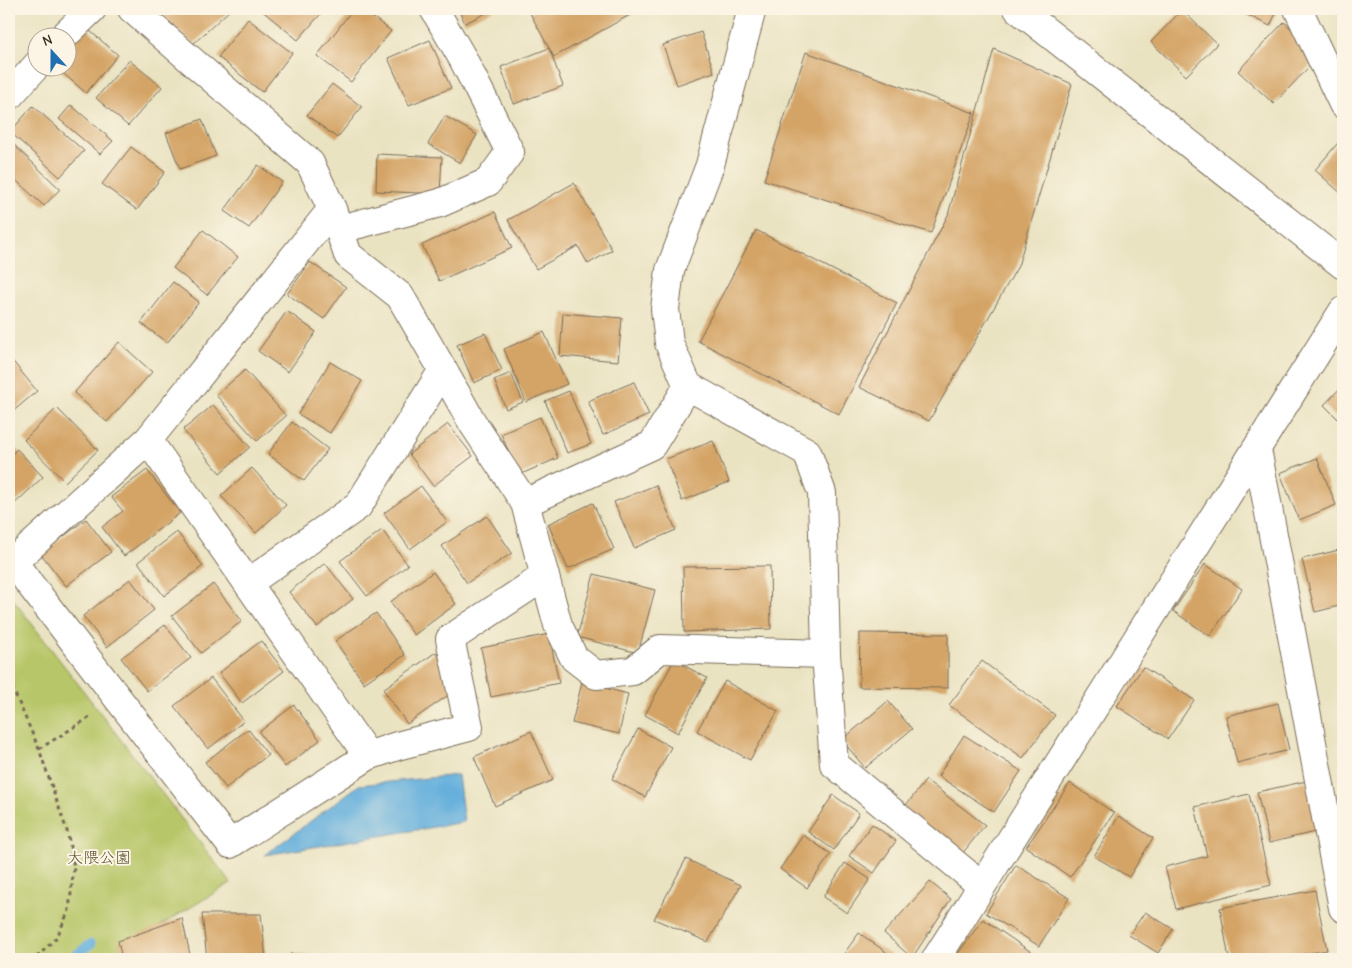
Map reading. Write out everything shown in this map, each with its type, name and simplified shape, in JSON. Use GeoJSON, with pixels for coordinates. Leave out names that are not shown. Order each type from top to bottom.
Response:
{"type":"FeatureCollection","features":[{"type":"Feature","properties":{"kind":"street"},"geometry":{"type":"LineString","coordinates":[[72,28],[92,9]]}},
{"type":"Feature","properties":{"kind":"street"},"geometry":{"type":"LineString","coordinates":[[132,9],[310,163],[336,219],[348,254],[400,296],[472,422],[525,503],[558,625],[574,658],[596,675],[633,671],[660,650],[826,654]]}},
{"type":"Feature","properties":{"kind":"street"},"geometry":{"type":"LineString","coordinates":[[434,9],[464,59],[510,152],[488,182],[440,203],[336,219],[148,440],[11,559],[230,844],[368,756],[397,746],[469,727],[450,639],[545,576]]}},
{"type":"Feature","properties":{"kind":"street"},"geometry":{"type":"LineString","coordinates":[[752,9],[710,166],[670,270],[665,309],[669,343],[688,386],[807,452],[822,493],[826,654],[834,764],[982,886]]}},
{"type":"Feature","properties":{"kind":"street"},"geometry":{"type":"LineString","coordinates":[[1018,9],[1343,265]]}},
{"type":"Feature","properties":{"kind":"street"},"geometry":{"type":"LineString","coordinates":[[1298,9],[1343,104]]}},
{"type":"Feature","properties":{"kind":"street"},"geometry":{"type":"LineString","coordinates":[[9,95],[28,75]]}},
{"type":"Feature","properties":{"kind":"street"},"geometry":{"type":"LineString","coordinates":[[936,959],[1343,311]]}},
{"type":"Feature","properties":{"kind":"street"},"geometry":{"type":"LineString","coordinates":[[248,582],[358,506],[443,370]]}},
{"type":"Feature","properties":{"kind":"street"},"geometry":{"type":"LineString","coordinates":[[525,503],[652,445],[688,386]]}},
{"type":"Feature","properties":{"kind":"street"},"geometry":{"type":"LineString","coordinates":[[148,440],[368,756]]}},
{"type":"Feature","properties":{"kind":"street"},"geometry":{"type":"LineString","coordinates":[[1257,449],[1343,908]]}},
{"type":"Feature","properties":{"kind":"path"},"geometry":{"type":"LineString","coordinates":[[9,680],[39,749],[67,831],[74,868],[70,910],[57,937],[35,959]]}},
{"type":"Feature","properties":{"kind":"path"},"geometry":{"type":"LineString","coordinates":[[39,749],[118,699]]}},
{"type":"Feature","properties":{"kind":"green space","name":"大隈公園"},"geometry":{"type":"Polygon","coordinates":[[[9,594],[231,883],[105,959],[9,959],[9,594]]]}},
{"type":"Feature","properties":{"kind":"water"},"geometry":{"type":"Polygon","coordinates":[[[458,775],[464,822],[265,855],[359,785],[458,775]]]}},
{"type":"Feature","properties":{"kind":"building"},"geometry":{"type":"Polygon","coordinates":[[[156,9],[231,9],[193,44],[156,9]]]}},
{"type":"Feature","properties":{"kind":"building"},"geometry":{"type":"Polygon","coordinates":[[[260,9],[325,9],[298,40],[260,9]]]}},
{"type":"Feature","properties":{"kind":"building"},"geometry":{"type":"Polygon","coordinates":[[[353,9],[362,9],[391,31],[351,82],[317,56],[353,9]]]}},
{"type":"Feature","properties":{"kind":"building"},"geometry":{"type":"Polygon","coordinates":[[[458,9],[495,9],[465,23],[458,9]]]}},
{"type":"Feature","properties":{"kind":"building"},"geometry":{"type":"Polygon","coordinates":[[[538,9],[639,10],[554,57],[530,13],[538,9]]]}},
{"type":"Feature","properties":{"kind":"building"},"geometry":{"type":"Polygon","coordinates":[[[1235,9],[1278,9],[1270,26],[1235,9]]]}},
{"type":"Feature","properties":{"kind":"building"},"geometry":{"type":"Polygon","coordinates":[[[1182,10],[1217,44],[1186,76],[1151,42],[1182,10]]]}},
{"type":"Feature","properties":{"kind":"building"},"geometry":{"type":"Polygon","coordinates":[[[248,19],[292,53],[262,92],[218,57],[248,19]]]}},
{"type":"Feature","properties":{"kind":"building"},"geometry":{"type":"Polygon","coordinates":[[[1284,22],[1320,55],[1274,104],[1238,71],[1284,22]]]}},
{"type":"Feature","properties":{"kind":"building"},"geometry":{"type":"Polygon","coordinates":[[[83,25],[118,55],[86,93],[69,78],[78,78],[78,31],[83,25]]]}},
{"type":"Feature","properties":{"kind":"building"},"geometry":{"type":"Polygon","coordinates":[[[701,32],[714,72],[677,85],[663,45],[701,32]]]}},
{"type":"Feature","properties":{"kind":"building"},"geometry":{"type":"Polygon","coordinates":[[[430,40],[451,88],[409,105],[388,58],[430,40]]]}},
{"type":"Feature","properties":{"kind":"building"},"geometry":{"type":"Polygon","coordinates":[[[549,48],[563,86],[514,104],[501,67],[549,48]]]}},
{"type":"Feature","properties":{"kind":"building"},"geometry":{"type":"Polygon","coordinates":[[[994,49],[1072,84],[1018,266],[929,421],[859,387],[948,215],[994,49]]]}},
{"type":"Feature","properties":{"kind":"building"},"geometry":{"type":"Polygon","coordinates":[[[806,52],[974,113],[931,233],[764,180],[806,52]]]}},
{"type":"Feature","properties":{"kind":"building"},"geometry":{"type":"Polygon","coordinates":[[[129,60],[162,87],[128,126],[96,98],[129,60]]]}},
{"type":"Feature","properties":{"kind":"building"},"geometry":{"type":"Polygon","coordinates":[[[332,84],[362,107],[337,138],[307,115],[332,84]]]}},
{"type":"Feature","properties":{"kind":"building"},"geometry":{"type":"Polygon","coordinates":[[[71,105],[113,141],[100,154],[59,119],[71,105]]]}},
{"type":"Feature","properties":{"kind":"building"},"geometry":{"type":"Polygon","coordinates":[[[33,106],[84,151],[60,177],[10,132],[33,106]]]}},
{"type":"Feature","properties":{"kind":"building"},"geometry":{"type":"Polygon","coordinates":[[[445,116],[477,135],[460,163],[428,144],[445,116]]]}},
{"type":"Feature","properties":{"kind":"building"},"geometry":{"type":"Polygon","coordinates":[[[202,119],[216,156],[180,169],[166,133],[202,119]]]}},
{"type":"Feature","properties":{"kind":"building"},"geometry":{"type":"Polygon","coordinates":[[[1343,137],[1343,195],[1315,170],[1343,137]]]}},
{"type":"Feature","properties":{"kind":"building"},"geometry":{"type":"Polygon","coordinates":[[[11,142],[60,189],[44,206],[9,174],[9,145],[11,142]]]}},
{"type":"Feature","properties":{"kind":"building"},"geometry":{"type":"Polygon","coordinates":[[[131,147],[165,172],[137,210],[102,184],[131,147]]]}},
{"type":"Feature","properties":{"kind":"building"},"geometry":{"type":"Polygon","coordinates":[[[377,154],[442,157],[440,194],[376,191],[377,154]]]}},
{"type":"Feature","properties":{"kind":"building"},"geometry":{"type":"Polygon","coordinates":[[[258,165],[282,182],[249,228],[224,211],[258,165]]]}},
{"type":"Feature","properties":{"kind":"building"},"geometry":{"type":"Polygon","coordinates":[[[574,183],[612,250],[588,264],[578,246],[536,269],[508,220],[574,183]]]}},
{"type":"Feature","properties":{"kind":"building"},"geometry":{"type":"Polygon","coordinates":[[[495,212],[512,248],[439,281],[422,245],[495,212]]]}},
{"type":"Feature","properties":{"kind":"building"},"geometry":{"type":"Polygon","coordinates":[[[203,230],[238,257],[207,295],[173,268],[203,230]]]}},
{"type":"Feature","properties":{"kind":"building"},"geometry":{"type":"Polygon","coordinates":[[[756,230],[897,303],[839,414],[698,341],[756,230]]]}},
{"type":"Feature","properties":{"kind":"building"},"geometry":{"type":"Polygon","coordinates":[[[310,262],[346,287],[324,319],[287,294],[310,262]]]}},
{"type":"Feature","properties":{"kind":"building"},"geometry":{"type":"Polygon","coordinates":[[[173,282],[199,302],[167,343],[141,323],[173,282]]]}},
{"type":"Feature","properties":{"kind":"building"},"geometry":{"type":"Polygon","coordinates":[[[287,311],[316,332],[288,372],[258,351],[287,311]]]}},
{"type":"Feature","properties":{"kind":"building"},"geometry":{"type":"Polygon","coordinates":[[[563,313],[622,318],[618,361],[560,356],[563,313]]]}},
{"type":"Feature","properties":{"kind":"building"},"geometry":{"type":"Polygon","coordinates":[[[544,332],[567,384],[526,402],[504,349],[544,332]]]}},
{"type":"Feature","properties":{"kind":"building"},"geometry":{"type":"Polygon","coordinates":[[[485,333],[502,370],[474,383],[457,345],[485,333]]]}},
{"type":"Feature","properties":{"kind":"building"},"geometry":{"type":"Polygon","coordinates":[[[119,342],[152,372],[107,422],[74,393],[119,342]]]}},
{"type":"Feature","properties":{"kind":"building"},"geometry":{"type":"Polygon","coordinates":[[[10,358],[37,391],[11,413],[9,411],[10,358]]]}},
{"type":"Feature","properties":{"kind":"building"},"geometry":{"type":"Polygon","coordinates":[[[330,362],[362,381],[330,433],[298,414],[330,362]]]}},
{"type":"Feature","properties":{"kind":"building"},"geometry":{"type":"Polygon","coordinates":[[[245,370],[286,416],[257,441],[216,395],[245,370]]]}},
{"type":"Feature","properties":{"kind":"building"},"geometry":{"type":"Polygon","coordinates":[[[511,373],[523,402],[506,409],[494,380],[511,373]]]}},
{"type":"Feature","properties":{"kind":"building"},"geometry":{"type":"Polygon","coordinates":[[[634,382],[649,415],[603,435],[588,401],[634,382]]]}},
{"type":"Feature","properties":{"kind":"building"},"geometry":{"type":"Polygon","coordinates":[[[1343,385],[1343,424],[1324,405],[1343,385]]]}},
{"type":"Feature","properties":{"kind":"building"},"geometry":{"type":"Polygon","coordinates":[[[569,391],[591,444],[567,453],[545,401],[569,391]]]}},
{"type":"Feature","properties":{"kind":"building"},"geometry":{"type":"Polygon","coordinates":[[[213,405],[250,447],[220,473],[183,430],[213,405]]]}},
{"type":"Feature","properties":{"kind":"building"},"geometry":{"type":"Polygon","coordinates":[[[57,408],[98,450],[65,482],[24,440],[57,408]]]}},
{"type":"Feature","properties":{"kind":"building"},"geometry":{"type":"Polygon","coordinates":[[[540,417],[558,458],[519,475],[501,434],[540,417]]]}},
{"type":"Feature","properties":{"kind":"building"},"geometry":{"type":"Polygon","coordinates":[[[292,422],[328,449],[304,481],[268,454],[292,422]]]}},
{"type":"Feature","properties":{"kind":"building"},"geometry":{"type":"Polygon","coordinates":[[[448,424],[473,456],[433,486],[409,454],[448,424]]]}},
{"type":"Feature","properties":{"kind":"building"},"geometry":{"type":"Polygon","coordinates":[[[713,441],[729,482],[682,501],[666,459],[713,441]]]}},
{"type":"Feature","properties":{"kind":"building"},"geometry":{"type":"Polygon","coordinates":[[[17,449],[43,477],[9,509],[9,457],[17,449]]]}},
{"type":"Feature","properties":{"kind":"building"},"geometry":{"type":"Polygon","coordinates":[[[1317,458],[1336,505],[1299,520],[1280,473],[1317,458]]]}},
{"type":"Feature","properties":{"kind":"building"},"geometry":{"type":"Polygon","coordinates":[[[252,468],[286,505],[256,533],[221,496],[252,468]]]}},
{"type":"Feature","properties":{"kind":"building"},"geometry":{"type":"Polygon","coordinates":[[[147,470],[180,513],[124,556],[102,527],[123,511],[111,497],[147,470]]]}},
{"type":"Feature","properties":{"kind":"building"},"geometry":{"type":"Polygon","coordinates":[[[656,485],[676,530],[634,548],[614,502],[656,485]]]}},
{"type":"Feature","properties":{"kind":"building"},"geometry":{"type":"Polygon","coordinates":[[[421,486],[447,522],[410,549],[384,513],[421,486]]]}},
{"type":"Feature","properties":{"kind":"building"},"geometry":{"type":"Polygon","coordinates":[[[593,503],[614,549],[568,569],[548,524],[593,503]]]}},
{"type":"Feature","properties":{"kind":"building"},"geometry":{"type":"Polygon","coordinates":[[[487,516],[512,553],[467,583],[442,546],[487,516]]]}},
{"type":"Feature","properties":{"kind":"building"},"geometry":{"type":"Polygon","coordinates":[[[86,519],[111,552],[66,586],[41,554],[86,519]]]}},
{"type":"Feature","properties":{"kind":"building"},"geometry":{"type":"Polygon","coordinates":[[[382,530],[408,565],[367,596],[340,561],[382,530]]]}},
{"type":"Feature","properties":{"kind":"building"},"geometry":{"type":"Polygon","coordinates":[[[177,532],[203,566],[164,596],[138,562],[177,532]]]}},
{"type":"Feature","properties":{"kind":"building"},"geometry":{"type":"Polygon","coordinates":[[[1343,549],[1343,605],[1315,612],[1302,559],[1343,549]]]}},
{"type":"Feature","properties":{"kind":"building"},"geometry":{"type":"Polygon","coordinates":[[[325,563],[353,599],[317,627],[289,592],[325,563]]]}},
{"type":"Feature","properties":{"kind":"building"},"geometry":{"type":"Polygon","coordinates":[[[1205,564],[1242,589],[1210,636],[1173,611],[1205,564]]]}},
{"type":"Feature","properties":{"kind":"building"},"geometry":{"type":"Polygon","coordinates":[[[770,566],[771,629],[684,632],[683,567],[770,566]]]}},
{"type":"Feature","properties":{"kind":"building"},"geometry":{"type":"Polygon","coordinates":[[[433,572],[456,604],[414,635],[390,602],[433,572]]]}},
{"type":"Feature","properties":{"kind":"building"},"geometry":{"type":"Polygon","coordinates":[[[594,574],[655,590],[638,653],[577,637],[594,574]]]}},
{"type":"Feature","properties":{"kind":"building"},"geometry":{"type":"Polygon","coordinates":[[[130,579],[154,610],[107,647],[83,616],[130,579]]]}},
{"type":"Feature","properties":{"kind":"building"},"geometry":{"type":"Polygon","coordinates":[[[213,584],[242,621],[201,653],[172,616],[213,584]]]}},
{"type":"Feature","properties":{"kind":"building"},"geometry":{"type":"Polygon","coordinates":[[[376,613],[405,655],[364,683],[335,641],[376,613]]]}},
{"type":"Feature","properties":{"kind":"building"},"geometry":{"type":"Polygon","coordinates":[[[165,625],[191,658],[147,691],[121,658],[165,625]]]}},
{"type":"Feature","properties":{"kind":"building"},"geometry":{"type":"Polygon","coordinates":[[[860,633],[948,634],[948,688],[859,687],[860,633]]]}},
{"type":"Feature","properties":{"kind":"building"},"geometry":{"type":"Polygon","coordinates":[[[549,634],[559,683],[491,697],[481,648],[549,634]]]}},
{"type":"Feature","properties":{"kind":"building"},"geometry":{"type":"Polygon","coordinates":[[[261,641],[284,671],[242,703],[219,673],[261,641]]]}},
{"type":"Feature","properties":{"kind":"building"},"geometry":{"type":"Polygon","coordinates":[[[436,652],[460,687],[407,724],[383,689],[436,652]]]}},
{"type":"Feature","properties":{"kind":"building"},"geometry":{"type":"Polygon","coordinates":[[[674,660],[707,678],[678,733],[645,715],[674,660]]]}},
{"type":"Feature","properties":{"kind":"building"},"geometry":{"type":"Polygon","coordinates":[[[982,661],[1055,715],[1023,758],[949,705],[982,661]]]}},
{"type":"Feature","properties":{"kind":"building"},"geometry":{"type":"Polygon","coordinates":[[[1143,667],[1194,700],[1168,739],[1117,706],[1143,667]]]}},
{"type":"Feature","properties":{"kind":"building"},"geometry":{"type":"Polygon","coordinates":[[[211,678],[244,721],[208,749],[174,706],[211,678]]]}},
{"type":"Feature","properties":{"kind":"building"},"geometry":{"type":"Polygon","coordinates":[[[725,681],[778,711],[750,760],[697,731],[725,681]]]}},
{"type":"Feature","properties":{"kind":"building"},"geometry":{"type":"Polygon","coordinates":[[[582,682],[628,694],[619,734],[572,723],[582,682]]]}},
{"type":"Feature","properties":{"kind":"building"},"geometry":{"type":"Polygon","coordinates":[[[888,701],[912,729],[865,768],[842,740],[888,701]]]}},
{"type":"Feature","properties":{"kind":"building"},"geometry":{"type":"Polygon","coordinates":[[[1278,703],[1289,750],[1237,763],[1226,716],[1278,703]]]}},
{"type":"Feature","properties":{"kind":"building"},"geometry":{"type":"Polygon","coordinates":[[[294,705],[320,740],[285,767],[259,732],[294,705]]]}},
{"type":"Feature","properties":{"kind":"building"},"geometry":{"type":"Polygon","coordinates":[[[248,729],[268,755],[226,788],[205,762],[248,729]]]}},
{"type":"Feature","properties":{"kind":"building"},"geometry":{"type":"Polygon","coordinates":[[[638,729],[671,747],[645,797],[612,779],[638,729]]]}},
{"type":"Feature","properties":{"kind":"building"},"geometry":{"type":"Polygon","coordinates":[[[531,731],[553,780],[495,806],[474,757],[531,731]]]}},
{"type":"Feature","properties":{"kind":"building"},"geometry":{"type":"Polygon","coordinates":[[[964,735],[1021,771],[994,812],[938,776],[964,735]]]}},
{"type":"Feature","properties":{"kind":"building"},"geometry":{"type":"Polygon","coordinates":[[[926,780],[985,825],[962,854],[903,809],[926,780]]]}},
{"type":"Feature","properties":{"kind":"building"},"geometry":{"type":"Polygon","coordinates":[[[1307,781],[1319,831],[1269,843],[1257,792],[1307,781]]]}},
{"type":"Feature","properties":{"kind":"building"},"geometry":{"type":"Polygon","coordinates":[[[1070,783],[1114,813],[1070,877],[1026,847],[1070,783]]]}},
{"type":"Feature","properties":{"kind":"building"},"geometry":{"type":"Polygon","coordinates":[[[1249,794],[1271,885],[1176,909],[1165,867],[1207,856],[1195,807],[1249,794]]]}},
{"type":"Feature","properties":{"kind":"building"},"geometry":{"type":"Polygon","coordinates":[[[833,795],[859,813],[834,850],[808,832],[833,795]]]}},
{"type":"Feature","properties":{"kind":"building"},"geometry":{"type":"Polygon","coordinates":[[[1119,816],[1153,838],[1129,877],[1094,856],[1119,816]]]}},
{"type":"Feature","properties":{"kind":"building"},"geometry":{"type":"Polygon","coordinates":[[[872,824],[896,841],[874,873],[849,856],[872,824]]]}},
{"type":"Feature","properties":{"kind":"building"},"geometry":{"type":"Polygon","coordinates":[[[803,835],[831,854],[807,888],[780,869],[803,835]]]}},
{"type":"Feature","properties":{"kind":"building"},"geometry":{"type":"Polygon","coordinates":[[[686,859],[741,885],[708,942],[654,919],[686,859]]]}},
{"type":"Feature","properties":{"kind":"building"},"geometry":{"type":"Polygon","coordinates":[[[845,863],[870,879],[847,913],[823,897],[845,863]]]}},
{"type":"Feature","properties":{"kind":"building"},"geometry":{"type":"Polygon","coordinates":[[[1016,865],[1069,898],[1039,946],[986,913],[1016,865]]]}},
{"type":"Feature","properties":{"kind":"building"},"geometry":{"type":"Polygon","coordinates":[[[930,882],[951,899],[912,958],[884,933],[930,882]]]}},
{"type":"Feature","properties":{"kind":"building"},"geometry":{"type":"Polygon","coordinates":[[[1315,890],[1327,950],[1279,959],[1229,959],[1220,908],[1315,890]]]}},
{"type":"Feature","properties":{"kind":"building"},"geometry":{"type":"Polygon","coordinates":[[[1145,912],[1173,929],[1158,953],[1129,935],[1145,912]]]}},
{"type":"Feature","properties":{"kind":"building"},"geometry":{"type":"Polygon","coordinates":[[[202,914],[261,914],[266,959],[207,959],[202,914]]]}},
{"type":"Feature","properties":{"kind":"building"},"geometry":{"type":"Polygon","coordinates":[[[182,918],[191,959],[122,959],[118,941],[182,918]]]}},
{"type":"Feature","properties":{"kind":"building"},"geometry":{"type":"Polygon","coordinates":[[[983,919],[1037,956],[1035,959],[954,959],[983,919]]]}},
{"type":"Feature","properties":{"kind":"building"},"geometry":{"type":"Polygon","coordinates":[[[859,933],[896,959],[840,959],[859,933]]]}},
{"type":"Feature","properties":{"kind":"building"},"geometry":{"type":"Polygon","coordinates":[[[290,954],[328,956],[328,959],[290,959],[290,954]]]}},
{"type":"Feature","properties":{"kind":"waterway"},"geometry":{"type":"LineString","coordinates":[[71,959],[91,944]]}}]}
